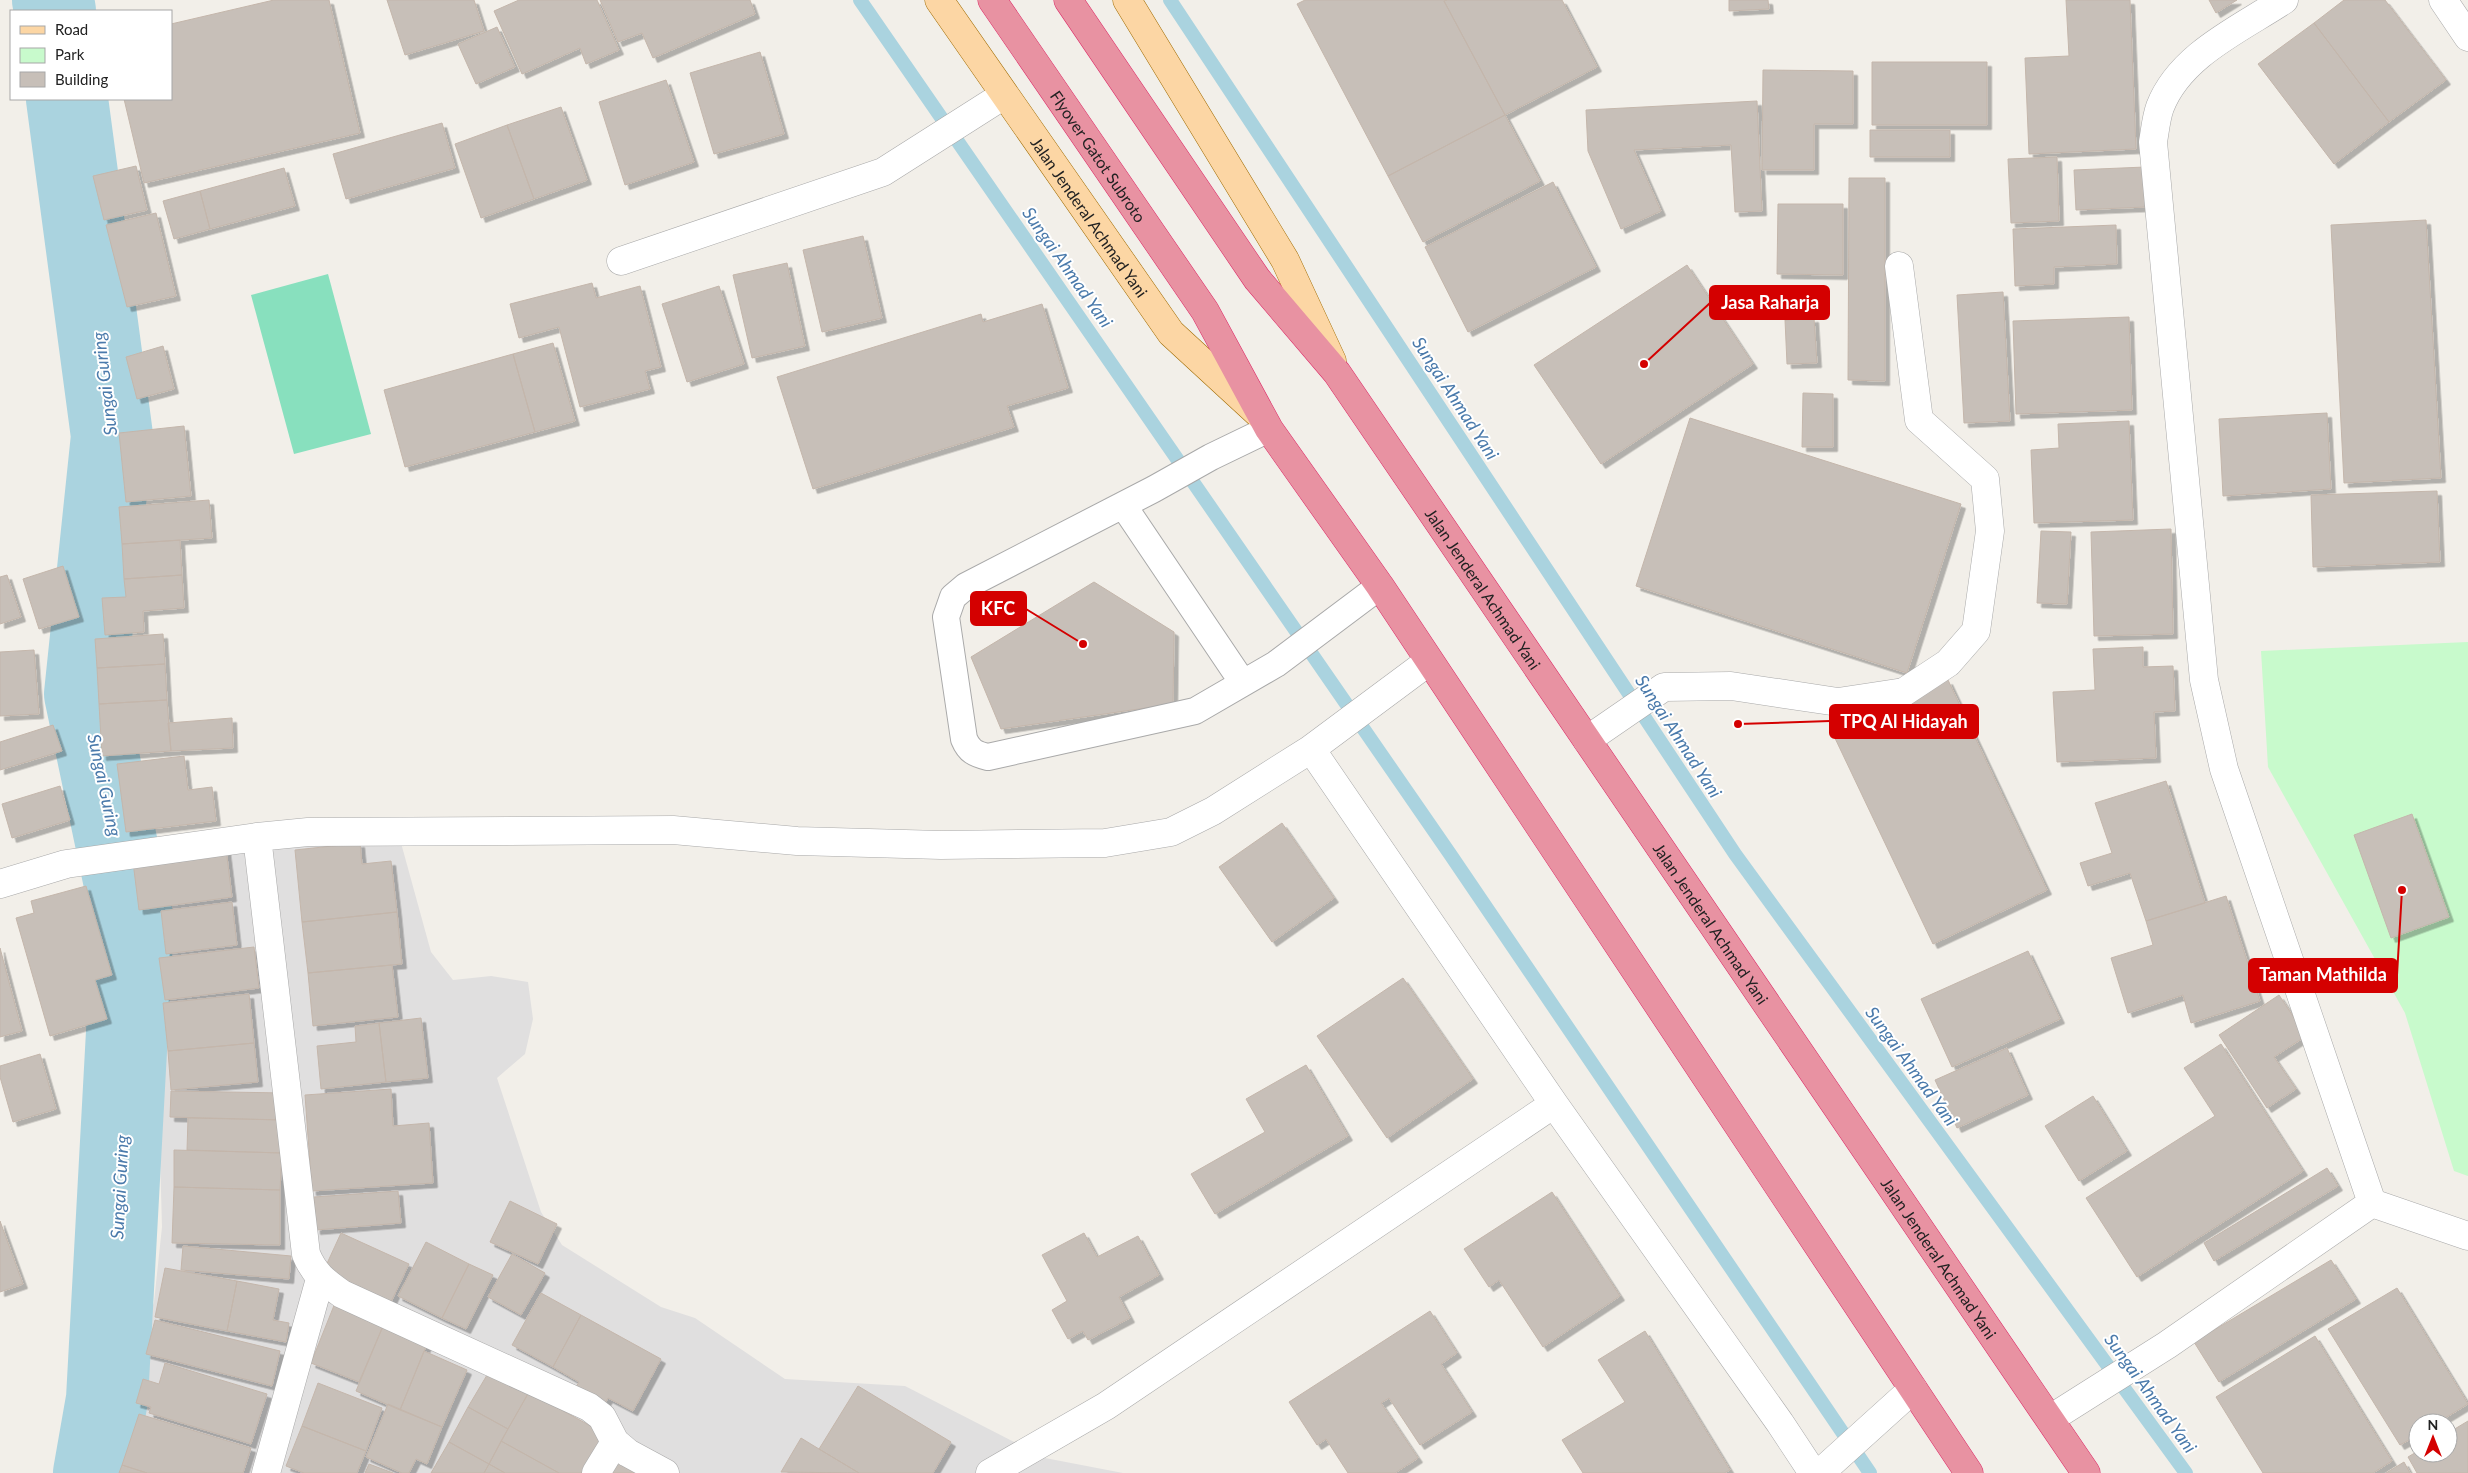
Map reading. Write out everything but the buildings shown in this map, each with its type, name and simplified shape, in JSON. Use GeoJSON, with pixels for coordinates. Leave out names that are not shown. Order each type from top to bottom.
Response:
{"type":"FeatureCollection","features":[{"type":"Feature","properties":{"kind":"highway","name":"Flyover Gatot Subroto"},"geometry":{"type":"LineString","coordinates":[[992,0],[1205,310]]}},
{"type":"Feature","properties":{"kind":"highway","name":"Jalan Jenderal Achmad Yani"},"geometry":{"type":"LineString","coordinates":[[1068,0],[1257,279],[1337,373],[2086,1473]]}},
{"type":"Feature","properties":{"kind":"highway","name":"Jalan Jenderal Achmad Yani"},"geometry":{"type":"LineString","coordinates":[[1205,310],[1265,422],[1380,586],[1428,662],[1969,1473]]}},
{"type":"Feature","properties":{"kind":"main road","name":"Jalan Jenderal Achmad Yani"},"geometry":{"type":"LineString","coordinates":[[938,0],[1171,333],[1265,422]]}},
{"type":"Feature","properties":{"kind":"main road","name":"Jalan Jenderal Achmad Yani"},"geometry":{"type":"LineString","coordinates":[[1127,0],[1285,260],[1337,373]]}},
{"type":"Feature","properties":{"kind":"street"},"geometry":{"type":"LineString","coordinates":[[2284,0],[2200,54],[2173,82],[2159,108],[2153,142],[2204,680],[2224,769],[2372,1203]]}},
{"type":"Feature","properties":{"kind":"street"},"geometry":{"type":"LineString","coordinates":[[2443,0],[2468,36]]}},
{"type":"Feature","properties":{"kind":"street"},"geometry":{"type":"LineString","coordinates":[[621,261],[883,172],[1004,95]]}},
{"type":"Feature","properties":{"kind":"street"},"geometry":{"type":"LineString","coordinates":[[1587,740],[1664,687],[1731,686],[1838,702],[1904,692],[1948,663],[1976,631],[1990,531],[1985,479],[1919,420],[1899,266]]}},
{"type":"Feature","properties":{"kind":"street"},"geometry":{"type":"LineString","coordinates":[[0,884],[66,864],[258,837],[308,832],[673,830],[797,841],[932,845],[1105,843],[1171,832],[1213,810],[1320,743],[1388,694],[1428,662]]}},
{"type":"Feature","properties":{"kind":"street"},"geometry":{"type":"LineString","coordinates":[[1320,743],[1554,1104],[1780,1423],[1812,1473]]}},
{"type":"Feature","properties":{"kind":"street"},"geometry":{"type":"LineString","coordinates":[[258,837],[306,1254],[312,1269],[320,1279],[342,1294],[589,1407],[602,1417],[614,1442],[628,1453],[665,1473]]}},
{"type":"Feature","properties":{"kind":"street"},"geometry":{"type":"LineString","coordinates":[[990,1473],[1106,1406],[1554,1104]]}},
{"type":"Feature","properties":{"kind":"street"},"geometry":{"type":"LineString","coordinates":[[2372,1203],[2468,1236]]}},
{"type":"Feature","properties":{"kind":"street"},"geometry":{"type":"LineString","coordinates":[[2050,1419],[2167,1345],[2372,1203]]}},
{"type":"Feature","properties":{"kind":"street"},"geometry":{"type":"LineString","coordinates":[[266,1473],[320,1279]]}},
{"type":"Feature","properties":{"kind":"street"},"geometry":{"type":"LineString","coordinates":[[1820,1473],[1913,1388]]}},
{"type":"Feature","properties":{"kind":"street"},"geometry":{"type":"LineString","coordinates":[[596,1473],[614,1442]]}},
{"type":"Feature","properties":{"kind":"lane"},"geometry":{"type":"LineString","coordinates":[[1265,422],[1211,457],[1154,489],[966,586],[953,597],[946,617],[964,738],[968,748],[988,757],[1196,711],[1276,664],[1380,586]]}},
{"type":"Feature","properties":{"kind":"lane"},"geometry":{"type":"LineString","coordinates":[[1123,505],[1244,683]]}},
{"type":"Feature","properties":{"kind":"shaded area"},"geometry":{"type":"Polygon","coordinates":[[[398,832],[431,952],[453,980],[491,976],[528,982],[533,1019],[525,1054],[497,1078],[541,1212],[562,1245],[661,1307],[695,1318],[785,1379],[905,1386],[1045,1458],[1123,1473],[102,1473],[154,1302],[162,1227],[156,1010],[146,937],[123,868],[398,832]]]}},
{"type":"Feature","properties":{"kind":"green space"},"geometry":{"type":"Polygon","coordinates":[[[328,274],[371,434],[294,454],[251,295],[328,274]]]}},
{"type":"Feature","properties":{"kind":"green space"},"geometry":{"type":"Polygon","coordinates":[[[2468,642],[2468,1176],[2454,1171],[2405,1013],[2268,767],[2261,651],[2468,642]]]}},
{"type":"Feature","properties":{"kind":"waterway","name":"Sungai Guring"},"geometry":{"type":"LineString","coordinates":[[53,0],[55,10]]}},
{"type":"Feature","properties":{"kind":"waterway","name":"Sungai Ahmad Yani"},"geometry":{"type":"LineString","coordinates":[[860,0],[1450,854],[1870,1473]]}},
{"type":"Feature","properties":{"kind":"waterway","name":"Sungai Ahmad Yani"},"geometry":{"type":"LineString","coordinates":[[1170,0],[1735,854],[2186,1473]]}},
{"type":"Feature","properties":{"kind":"waterway","name":"Sungai Guring"},"geometry":{"type":"LineString","coordinates":[[67,100],[112,436],[85,694],[133,922],[107,1399],[94,1473]]}},
{"type":"Feature","properties":{"kind":"place","name":"Jasa Raharja"},"geometry":{"type":"Point","coordinates":[1644,364]}},
{"type":"Feature","properties":{"kind":"place","name":"KFC"},"geometry":{"type":"Point","coordinates":[1083,644]}},
{"type":"Feature","properties":{"kind":"place","name":"TPQ Al Hidayah"},"geometry":{"type":"Point","coordinates":[1738,724]}},
{"type":"Feature","properties":{"kind":"place","name":"Taman Mathilda"},"geometry":{"type":"Point","coordinates":[2402,890]}}]}
